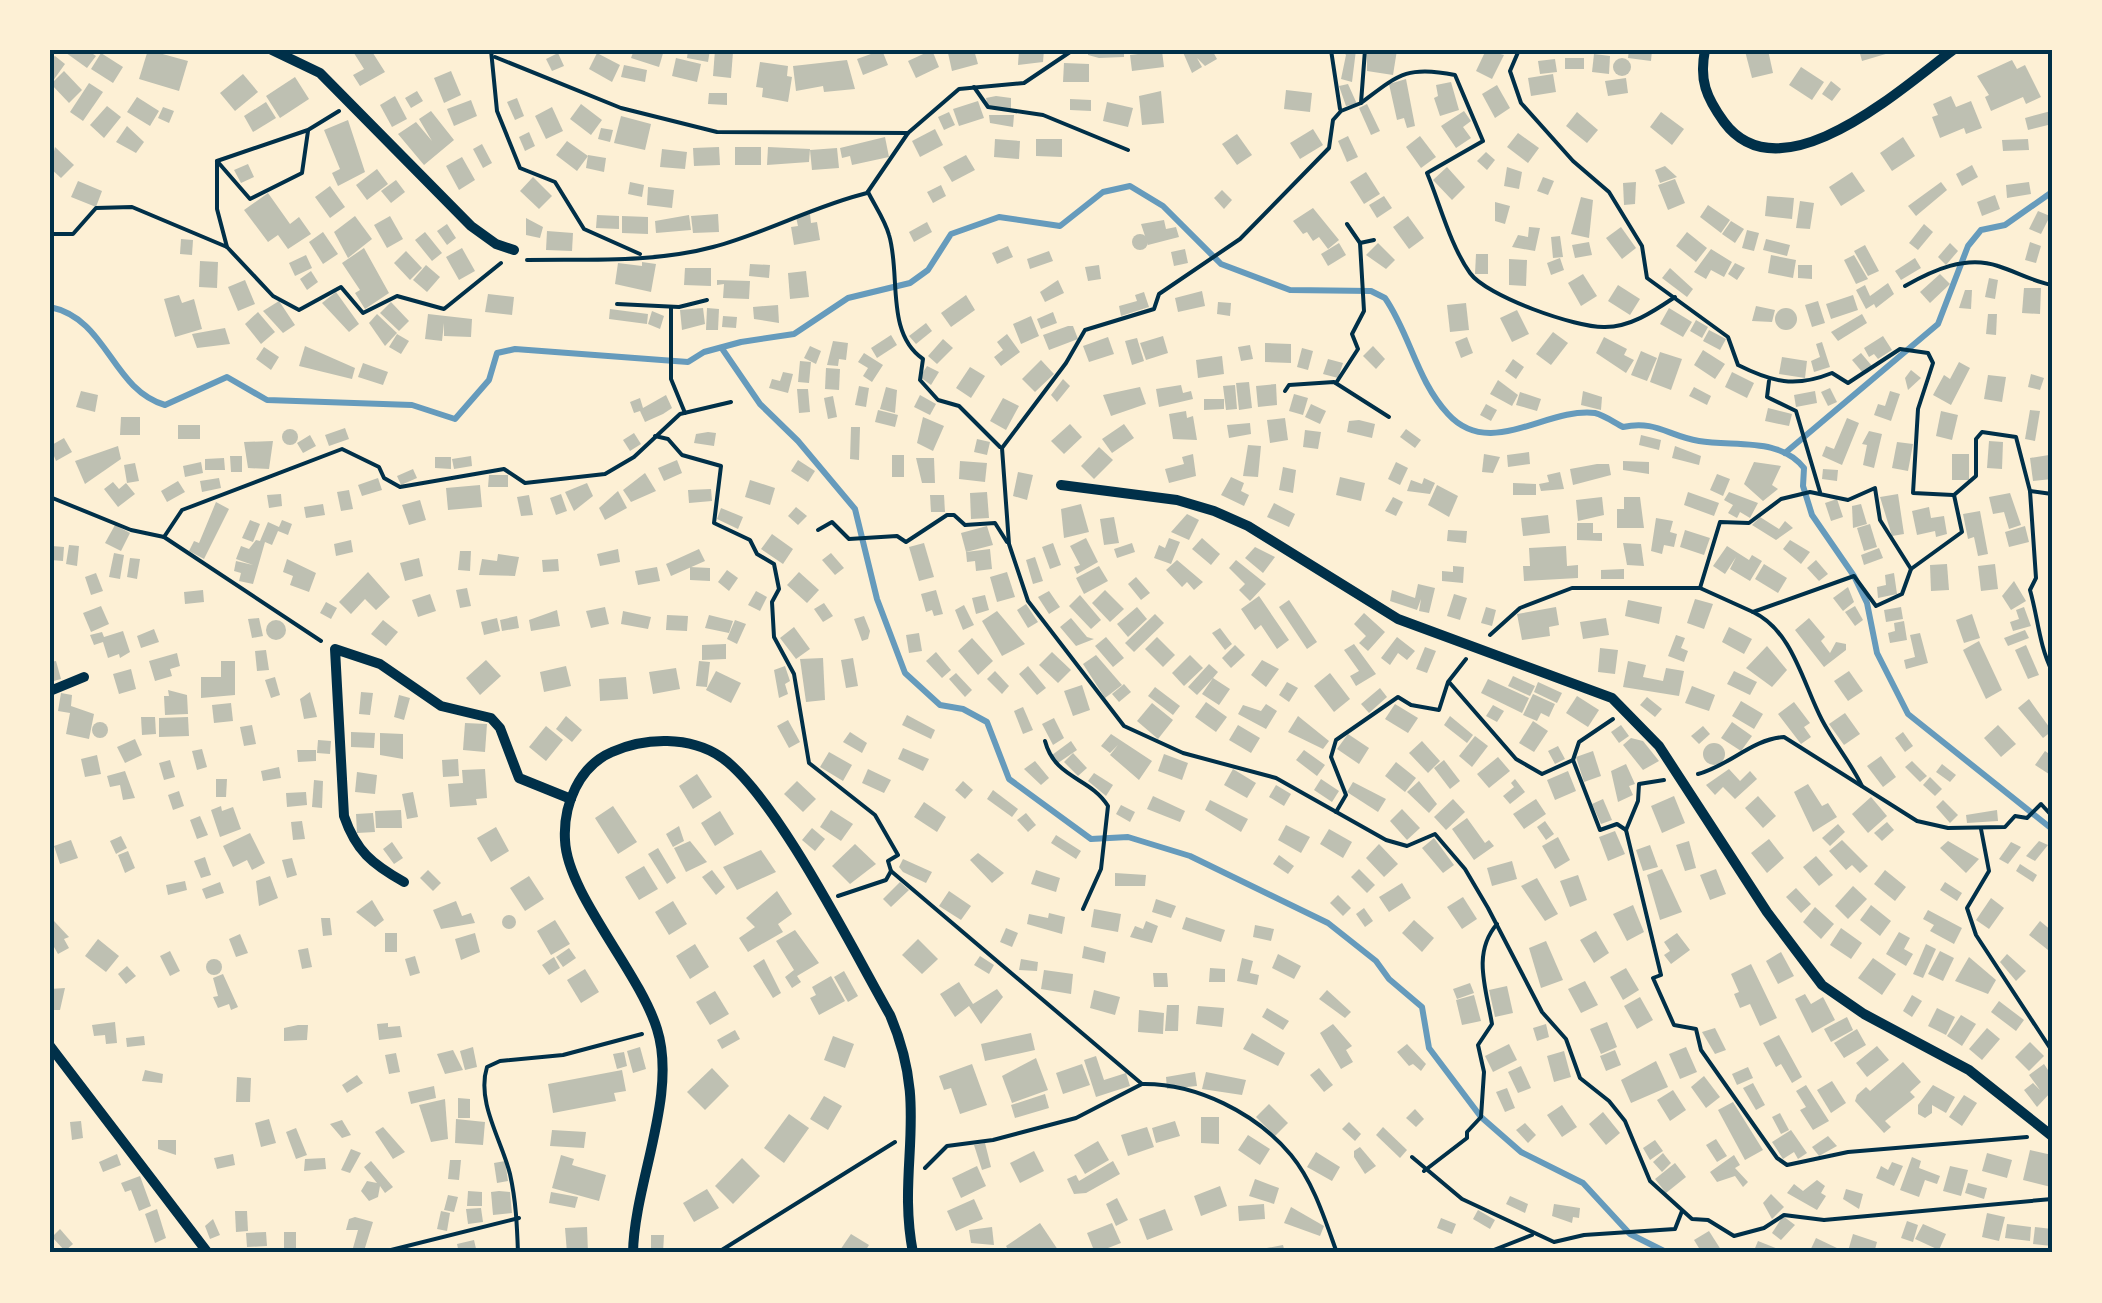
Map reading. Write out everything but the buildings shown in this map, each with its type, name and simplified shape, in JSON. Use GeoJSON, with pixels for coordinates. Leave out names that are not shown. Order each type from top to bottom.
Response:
{"type":"FeatureCollection","features":[{"type":"Feature","properties":{"kind":"street"},"geometry":{"type":"LineString","coordinates":[[272,50],[320,72],[471,226],[514,250]]}},
{"type":"Feature","properties":{"kind":"street"},"geometry":{"type":"LineString","coordinates":[[1704,50],[1701,76],[1706,95],[1730,130],[1763,146],[1789,148],[1828,138],[1953,50]]}},
{"type":"Feature","properties":{"kind":"street"},"geometry":{"type":"LineString","coordinates":[[1060,484],[1177,500],[1214,511],[1248,526],[1398,619],[1586,686],[1628,710],[1660,746],[1797,956],[1822,984],[1864,1014],[1969,1070],[2052,1136]]}},
{"type":"Feature","properties":{"kind":"street"},"geometry":{"type":"LineString","coordinates":[[404,882],[369,862],[353,842],[344,816],[335,649],[380,664],[441,706],[491,718],[500,728],[519,778],[571,798]]}},
{"type":"Feature","properties":{"kind":"street"},"geometry":{"type":"LineString","coordinates":[[50,691],[84,678]]}},
{"type":"Feature","properties":{"kind":"street"},"geometry":{"type":"LineString","coordinates":[[632,1253],[661,1080],[658,1030],[640,988],[568,861],[565,842],[571,798],[592,765],[622,747],[669,741],[696,744],[718,754],[754,790],[825,901],[905,1050],[914,1130],[908,1217],[913,1253]]}},
{"type":"Feature","properties":{"kind":"street"},"geometry":{"type":"LineString","coordinates":[[50,1046],[208,1253]]}},
{"type":"Feature","properties":{"kind":"path"},"geometry":{"type":"LineString","coordinates":[[491,50],[495,57],[497,111],[520,168],[555,182],[584,229],[644,256]]}},
{"type":"Feature","properties":{"kind":"path"},"geometry":{"type":"LineString","coordinates":[[50,234],[73,234],[96,208],[132,207],[227,247],[273,296],[299,310],[341,288],[363,313],[396,296],[444,309],[484,281],[514,250],[526,260],[644,256],[713,248],[817,205],[868,192],[908,133],[959,89],[1024,83],[1073,50]]}},
{"type":"Feature","properties":{"kind":"path"},"geometry":{"type":"LineString","coordinates":[[1331,50],[1341,111]]}},
{"type":"Feature","properties":{"kind":"path"},"geometry":{"type":"LineString","coordinates":[[1361,104],[1365,50]]}},
{"type":"Feature","properties":{"kind":"path"},"geometry":{"type":"LineString","coordinates":[[1520,50],[1510,71],[1520,103],[1573,161],[1609,192],[1642,246],[1647,278],[1728,337],[1738,365],[1770,381],[1792,384],[1832,373],[1848,384],[1900,349],[1928,352],[1933,362],[1918,409],[1912,493],[1954,495],[1976,476],[1978,434],[2011,434],[2019,442],[2030,491],[2036,563],[2030,590],[2040,621],[2041,648],[2052,671]]}},
{"type":"Feature","properties":{"kind":"path"},"geometry":{"type":"LineString","coordinates":[[495,57],[622,108],[718,132],[908,133]]}},
{"type":"Feature","properties":{"kind":"path"},"geometry":{"type":"LineString","coordinates":[[1675,296],[1650,314],[1604,327],[1537,310],[1482,284],[1468,270],[1428,173],[1482,140],[1455,75],[1423,68],[1398,75],[1361,104],[1341,111],[1333,120],[1330,148],[1240,239],[1159,294],[1154,310],[1085,330],[1066,363],[1002,448],[1009,544],[1028,602],[1124,726],[1184,753],[1276,778],[1386,840],[1406,846],[1435,834],[1464,869],[1542,1012],[1566,1039],[1580,1078],[1625,1121],[1650,1181],[1682,1211],[1734,1236],[1764,1228],[1784,1215],[1824,1220],[2052,1199]]}},
{"type":"Feature","properties":{"kind":"path"},"geometry":{"type":"LineString","coordinates":[[974,87],[988,107],[1043,114],[1128,150]]}},
{"type":"Feature","properties":{"kind":"path"},"geometry":{"type":"LineString","coordinates":[[217,161],[308,130],[350,104]]}},
{"type":"Feature","properties":{"kind":"path"},"geometry":{"type":"LineString","coordinates":[[217,161],[250,198],[302,173],[308,130]]}},
{"type":"Feature","properties":{"kind":"path"},"geometry":{"type":"LineString","coordinates":[[217,161],[217,209],[227,247]]}},
{"type":"Feature","properties":{"kind":"path"},"geometry":{"type":"LineString","coordinates":[[868,192],[890,235],[895,301],[910,350],[923,359],[920,380],[938,400],[959,406],[1002,448]]}},
{"type":"Feature","properties":{"kind":"path"},"geometry":{"type":"LineString","coordinates":[[1336,383],[1358,349],[1352,334],[1362,305],[1360,244],[1348,224]]}},
{"type":"Feature","properties":{"kind":"path"},"geometry":{"type":"LineString","coordinates":[[1360,244],[1374,240]]}},
{"type":"Feature","properties":{"kind":"path"},"geometry":{"type":"LineString","coordinates":[[1905,286],[1953,264],[1976,262],[1996,264],[2018,277],[2052,286]]}},
{"type":"Feature","properties":{"kind":"path"},"geometry":{"type":"LineString","coordinates":[[617,304],[671,308],[707,300]]}},
{"type":"Feature","properties":{"kind":"path"},"geometry":{"type":"LineString","coordinates":[[671,308],[671,379],[685,413]]}},
{"type":"Feature","properties":{"kind":"path"},"geometry":{"type":"LineString","coordinates":[[1770,381],[1767,397],[1790,405],[1810,449],[1820,492]]}},
{"type":"Feature","properties":{"kind":"path"},"geometry":{"type":"LineString","coordinates":[[1285,391],[1289,385],[1336,383],[1388,417]]}},
{"type":"Feature","properties":{"kind":"path"},"geometry":{"type":"LineString","coordinates":[[164,537],[182,510],[342,449],[378,468],[384,478],[400,487],[504,469],[525,483],[606,474],[634,457],[685,413],[731,402]]}},
{"type":"Feature","properties":{"kind":"path"},"geometry":{"type":"LineString","coordinates":[[655,436],[668,438],[682,456],[721,466],[714,524],[750,540],[757,554],[774,564],[779,589],[772,602],[774,637],[794,674],[809,764],[874,815],[898,855],[888,860],[891,871],[1142,1084]]}},
{"type":"Feature","properties":{"kind":"path"},"geometry":{"type":"LineString","coordinates":[[1700,588],[1720,522],[1750,522],[1781,499],[1810,492],[1848,500],[1875,488],[1880,520],[1911,570]]}},
{"type":"Feature","properties":{"kind":"path"},"geometry":{"type":"LineString","coordinates":[[2030,491],[2034,495],[2052,494]]}},
{"type":"Feature","properties":{"kind":"path"},"geometry":{"type":"LineString","coordinates":[[1753,612],[1854,576],[1876,606],[1902,594],[1911,570],[1962,532],[1954,495]]}},
{"type":"Feature","properties":{"kind":"path"},"geometry":{"type":"LineString","coordinates":[[50,497],[131,530],[164,537],[335,649]]}},
{"type":"Feature","properties":{"kind":"path"},"geometry":{"type":"LineString","coordinates":[[818,530],[832,522],[848,539],[896,536],[906,542],[947,514],[965,524],[995,523],[1009,544]]}},
{"type":"Feature","properties":{"kind":"path"},"geometry":{"type":"LineString","coordinates":[[1336,812],[1346,795],[1331,757],[1336,740],[1398,698],[1439,710],[1448,682],[1478,646],[1520,608],[1572,588],[1700,588],[1772,621],[1806,680],[1822,721],[1863,788]]}},
{"type":"Feature","properties":{"kind":"path"},"geometry":{"type":"LineString","coordinates":[[1448,682],[1516,759],[1542,774],[1572,760]]}},
{"type":"Feature","properties":{"kind":"path"},"geometry":{"type":"LineString","coordinates":[[1626,830],[1617,824],[1600,830],[1572,760],[1578,742],[1628,710]]}},
{"type":"Feature","properties":{"kind":"path"},"geometry":{"type":"LineString","coordinates":[[1045,741],[1049,757],[1063,774],[1103,798],[1108,806],[1101,869],[1094,876],[1097,882],[1083,909]]}},
{"type":"Feature","properties":{"kind":"path"},"geometry":{"type":"LineString","coordinates":[[2027,818],[2041,804],[2052,816]]}},
{"type":"Feature","properties":{"kind":"path"},"geometry":{"type":"LineString","coordinates":[[1981,829],[1989,870],[1967,908],[1976,935],[2052,1051]]}},
{"type":"Feature","properties":{"kind":"path"},"geometry":{"type":"LineString","coordinates":[[825,901],[886,880],[891,871]]}},
{"type":"Feature","properties":{"kind":"path"},"geometry":{"type":"LineString","coordinates":[[1424,1170],[1467,1138],[1467,1132],[1481,1117],[1484,1072],[1478,1045],[1492,1024],[1481,952],[1484,940],[1497,924]]}},
{"type":"Feature","properties":{"kind":"path"},"geometry":{"type":"LineString","coordinates":[[518,1253],[519,1218],[509,1168],[490,1115],[487,1067],[500,1061],[564,1055],[658,1030]]}},
{"type":"Feature","properties":{"kind":"path"},"geometry":{"type":"LineString","coordinates":[[910,1182],[947,1146],[1050,1126],[1097,1109],[1142,1084],[1177,1084],[1227,1104],[1290,1154],[1314,1193],[1338,1253]]}},
{"type":"Feature","properties":{"kind":"path"},"geometry":{"type":"LineString","coordinates":[[717,1253],[914,1130]]}},
{"type":"Feature","properties":{"kind":"path"},"geometry":{"type":"LineString","coordinates":[[1412,1157],[1462,1199],[1532,1236],[1554,1242],[1584,1235],[1668,1231],[1675,1229],[1682,1211]]}},
{"type":"Feature","properties":{"kind":"path"},"geometry":{"type":"LineString","coordinates":[[379,1253],[519,1218]]}},
{"type":"Feature","properties":{"kind":"path"},"geometry":{"type":"LineString","coordinates":[[1486,1253],[1532,1236]]}},
{"type":"Feature","properties":{"kind":"waterway"},"geometry":{"type":"LineString","coordinates":[[50,307],[85,325],[132,385],[165,405],[227,377],[267,400],[412,405],[455,419],[489,380],[497,353],[515,349],[688,362],[704,352],[741,342],[794,334],[848,298],[910,283],[928,270],[951,234],[999,217],[1060,226],[1103,192],[1130,186],[1163,206],[1221,264],[1290,290],[1371,291],[1385,298],[1437,401],[1464,427],[1500,432],[1576,413],[1595,413],[1623,427],[1653,427],[1699,441],[1770,447],[1794,458],[1804,468],[1803,486],[1812,515],[1854,576],[1867,603],[1877,653],[1908,714],[2052,829]]}},
{"type":"Feature","properties":{"kind":"waterway"},"geometry":{"type":"LineString","coordinates":[[1785,453],[1938,324],[1968,246],[1981,230],[2005,225],[2052,192]]}},
{"type":"Feature","properties":{"kind":"waterway"},"geometry":{"type":"LineString","coordinates":[[723,350],[760,404],[798,441],[855,509],[877,599],[905,673],[940,705],[963,709],[987,722],[1009,779],[1091,839],[1128,837],[1190,856],[1328,923],[1376,961],[1389,979],[1422,1007],[1429,1048],[1481,1117],[1521,1152],[1583,1183],[1630,1234],[1668,1253]]}}]}
